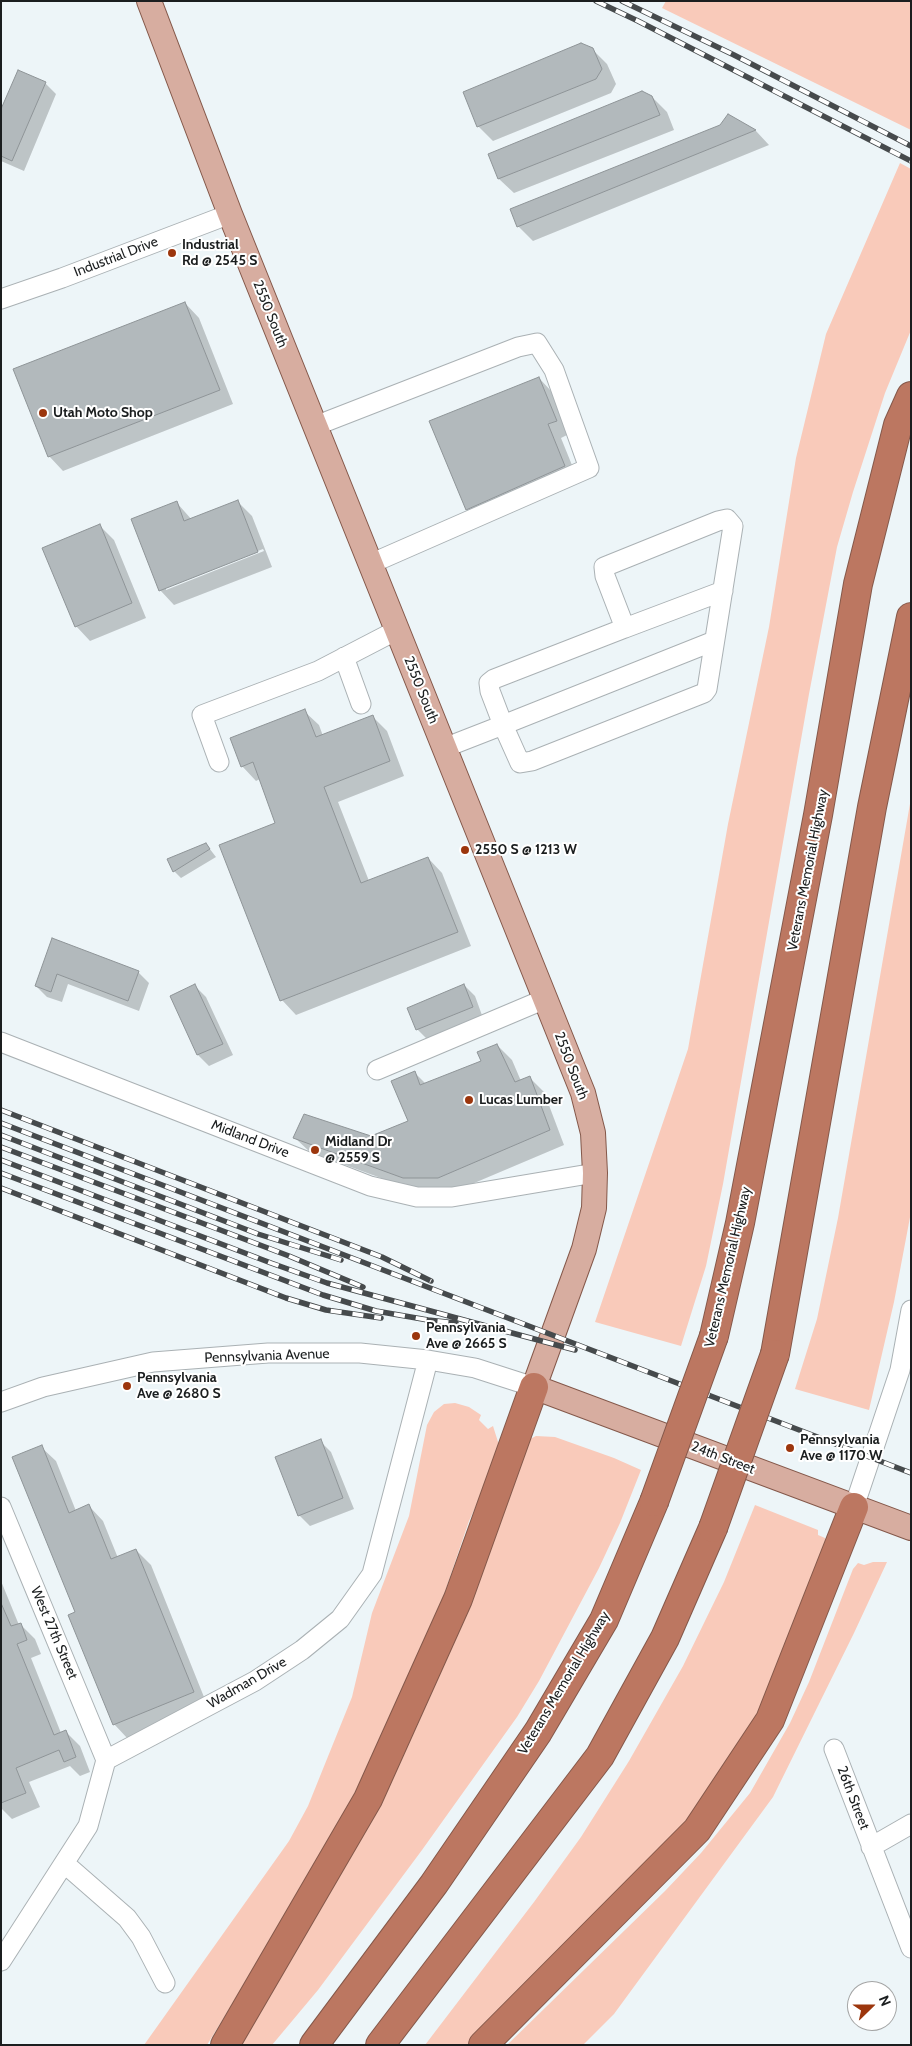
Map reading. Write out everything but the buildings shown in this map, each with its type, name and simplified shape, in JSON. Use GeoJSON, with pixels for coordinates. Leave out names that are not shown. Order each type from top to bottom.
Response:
{"type":"FeatureCollection","features":[{"type":"Feature","properties":{"kind":"highway","name":"Veterans Memorial Highway"},"geometry":{"type":"LineString","coordinates":[[314,2045],[434,1884],[538,1732],[604,1620],[654,1502],[714,1336],[750,1174],[818,815],[858,584],[898,425],[911,396]]}},
{"type":"Feature","properties":{"kind":"highway"},"geometry":{"type":"LineString","coordinates":[[380,2045],[600,1756],[665,1638],[714,1528],[775,1354],[872,807],[911,618]]}},
{"type":"Feature","properties":{"kind":"highway"},"geometry":{"type":"LineString","coordinates":[[225,2045],[368,1799],[458,1598],[534,1387]]}},
{"type":"Feature","properties":{"kind":"highway"},"geometry":{"type":"LineString","coordinates":[[483,2045],[697,1830],[770,1720],[854,1507]]}},
{"type":"Feature","properties":{"kind":"main road","name":"2550 South"},"geometry":{"type":"LineString","coordinates":[[149,1],[230,214],[583,1093],[593,1133],[594,1208],[584,1249],[534,1387]]}},
{"type":"Feature","properties":{"kind":"main road","name":"24th Street"},"geometry":{"type":"LineString","coordinates":[[534,1387],[911,1528]]}},
{"type":"Feature","properties":{"kind":"street","name":"Industrial Drive"},"geometry":{"type":"LineString","coordinates":[[1,299],[62,278],[230,214]]}},
{"type":"Feature","properties":{"kind":"street"},"geometry":{"type":"LineString","coordinates":[[315,426],[518,346],[537,343],[556,376],[589,468],[370,564]]}},
{"type":"Feature","properties":{"kind":"street"},"geometry":{"type":"LineString","coordinates":[[625,628],[605,576],[604,567],[727,519],[733,526],[707,689],[704,693],[526,763],[520,762],[516,758],[503,725],[490,691],[489,683],[722,591]]}},
{"type":"Feature","properties":{"kind":"street"},"geometry":{"type":"LineString","coordinates":[[218,762],[202,715],[318,671],[397,630]]}},
{"type":"Feature","properties":{"kind":"street"},"geometry":{"type":"LineString","coordinates":[[444,748],[714,641]]}},
{"type":"Feature","properties":{"kind":"street"},"geometry":{"type":"LineString","coordinates":[[344,657],[361,704]]}},
{"type":"Feature","properties":{"kind":"street"},"geometry":{"type":"LineString","coordinates":[[377,1070],[545,999]]}},
{"type":"Feature","properties":{"kind":"street","name":"Midland Drive"},"geometry":{"type":"LineString","coordinates":[[1,1042],[370,1186],[417,1197],[452,1197],[595,1173]]}},
{"type":"Feature","properties":{"kind":"street"},"geometry":{"type":"LineString","coordinates":[[854,1507],[900,1370],[911,1310]]}},
{"type":"Feature","properties":{"kind":"street","name":"Pennsylvania Avenue"},"geometry":{"type":"LineString","coordinates":[[1,1402],[43,1387],[153,1362],[277,1353],[360,1353],[428,1360],[475,1368],[534,1387]]}},
{"type":"Feature","properties":{"kind":"street","name":"Wadman Drive"},"geometry":{"type":"LineString","coordinates":[[106,1760],[255,1681],[302,1650],[340,1619],[372,1574],[428,1360]]}},
{"type":"Feature","properties":{"kind":"street","name":"West 27th Street"},"geometry":{"type":"LineString","coordinates":[[1,1507],[106,1760]]}},
{"type":"Feature","properties":{"kind":"street","name":"26th Street"},"geometry":{"type":"LineString","coordinates":[[834,1749],[911,1948]]}},
{"type":"Feature","properties":{"kind":"street"},"geometry":{"type":"LineString","coordinates":[[1,1961],[88,1826],[106,1760]]}},
{"type":"Feature","properties":{"kind":"street","name":"26th Street"},"geometry":{"type":"LineString","coordinates":[[872,1847],[911,1824]]}},
{"type":"Feature","properties":{"kind":"street"},"geometry":{"type":"LineString","coordinates":[[64,1863],[127,1918],[141,1938],[165,1983]]}},
{"type":"Feature","properties":{"kind":"shaded area"},"geometry":{"type":"Polygon","coordinates":[[[666,1],[911,1],[911,130],[662,8],[666,1]]]}},
{"type":"Feature","properties":{"kind":"shaded area"},"geometry":{"type":"Polygon","coordinates":[[[900,163],[911,169],[911,330],[885,393],[837,547],[809,694],[723,1184],[706,1266],[681,1346],[595,1322],[688,1049],[728,824],[769,627],[796,458],[826,334],[900,163]]]}},
{"type":"Feature","properties":{"kind":"shaded area"},"geometry":{"type":"Polygon","coordinates":[[[911,798],[911,1212],[894,1302],[869,1410],[795,1389],[817,1319],[838,1218],[911,798]]]}},
{"type":"Feature","properties":{"kind":"shaded area"},"geometry":{"type":"Polygon","coordinates":[[[455,1403],[469,1407],[481,1415],[479,1420],[488,1429],[493,1426],[499,1445],[490,1475],[469,1521],[435,1621],[386,1741],[294,1903],[207,2045],[144,2045],[289,1841],[308,1806],[352,1697],[372,1613],[409,1516],[427,1425],[434,1412],[444,1404],[455,1403]]]}},
{"type":"Feature","properties":{"kind":"shaded area"},"geometry":{"type":"Polygon","coordinates":[[[536,1436],[555,1437],[614,1458],[641,1470],[620,1523],[599,1568],[539,1681],[517,1717],[422,1850],[318,1990],[272,2045],[233,2045],[385,1790],[417,1726],[472,1594],[528,1440],[536,1436]]]}},
{"type":"Feature","properties":{"kind":"shaded area"},"geometry":{"type":"Polygon","coordinates":[[[755,1505],[818,1530],[818,1535],[825,1538],[828,1544],[752,1730],[680,1830],[470,2045],[425,2045],[581,1837],[629,1761],[683,1666],[724,1582],[755,1505]]]}},
{"type":"Feature","properties":{"kind":"shaded area"},"geometry":{"type":"Polygon","coordinates":[[[873,1562],[887,1562],[773,1797],[614,2014],[583,2045],[507,2045],[665,1891],[701,1853],[750,1793],[790,1723],[809,1682],[853,1569],[858,1563],[864,1565],[873,1562]]]}},
{"type":"Feature","properties":{"kind":"railway"},"geometry":{"type":"LineString","coordinates":[[596,1],[911,161]]}},
{"type":"Feature","properties":{"kind":"railway"},"geometry":{"type":"LineString","coordinates":[[622,1],[734,55],[911,146]]}},
{"type":"Feature","properties":{"kind":"railway"},"geometry":{"type":"LineString","coordinates":[[1,1110],[382,1257],[431,1281]]}},
{"type":"Feature","properties":{"kind":"railway"},"geometry":{"type":"LineString","coordinates":[[1,1123],[911,1473]]}},
{"type":"Feature","properties":{"kind":"railway"},"geometry":{"type":"LineString","coordinates":[[1,1135],[258,1234],[341,1260]]}},
{"type":"Feature","properties":{"kind":"railway"},"geometry":{"type":"LineString","coordinates":[[1,1147],[289,1256],[363,1287]]}},
{"type":"Feature","properties":{"kind":"railway"},"geometry":{"type":"LineString","coordinates":[[1,1160],[327,1283],[575,1350]]}},
{"type":"Feature","properties":{"kind":"railway"},"geometry":{"type":"LineString","coordinates":[[1,1173],[323,1295],[376,1311],[456,1323]]}},
{"type":"Feature","properties":{"kind":"railway"},"geometry":{"type":"LineString","coordinates":[[1,1188],[286,1298],[326,1310],[381,1318]]}},
{"type":"Feature","properties":{"kind":"place","name":"Industrial Rd @ 2545 S"},"geometry":{"type":"Point","coordinates":[172,253]}},
{"type":"Feature","properties":{"kind":"place","name":"Utah Moto Shop"},"geometry":{"type":"Point","coordinates":[43,413]}},
{"type":"Feature","properties":{"kind":"place","name":"2550 S @ 1213 W"},"geometry":{"type":"Point","coordinates":[465,850]}},
{"type":"Feature","properties":{"kind":"place","name":"Lucas Lumber"},"geometry":{"type":"Point","coordinates":[469,1100]}},
{"type":"Feature","properties":{"kind":"place","name":"Midland Dr @ 2559 S"},"geometry":{"type":"Point","coordinates":[315,1150]}},
{"type":"Feature","properties":{"kind":"place","name":"Pennsylvania Ave @ 2665 S"},"geometry":{"type":"Point","coordinates":[416,1336]}},
{"type":"Feature","properties":{"kind":"place","name":"Pennsylvania Ave @ 2680 S"},"geometry":{"type":"Point","coordinates":[127,1386]}},
{"type":"Feature","properties":{"kind":"place","name":"Pennsylvania Ave @ 1170 W"},"geometry":{"type":"Point","coordinates":[790,1448]}}]}
